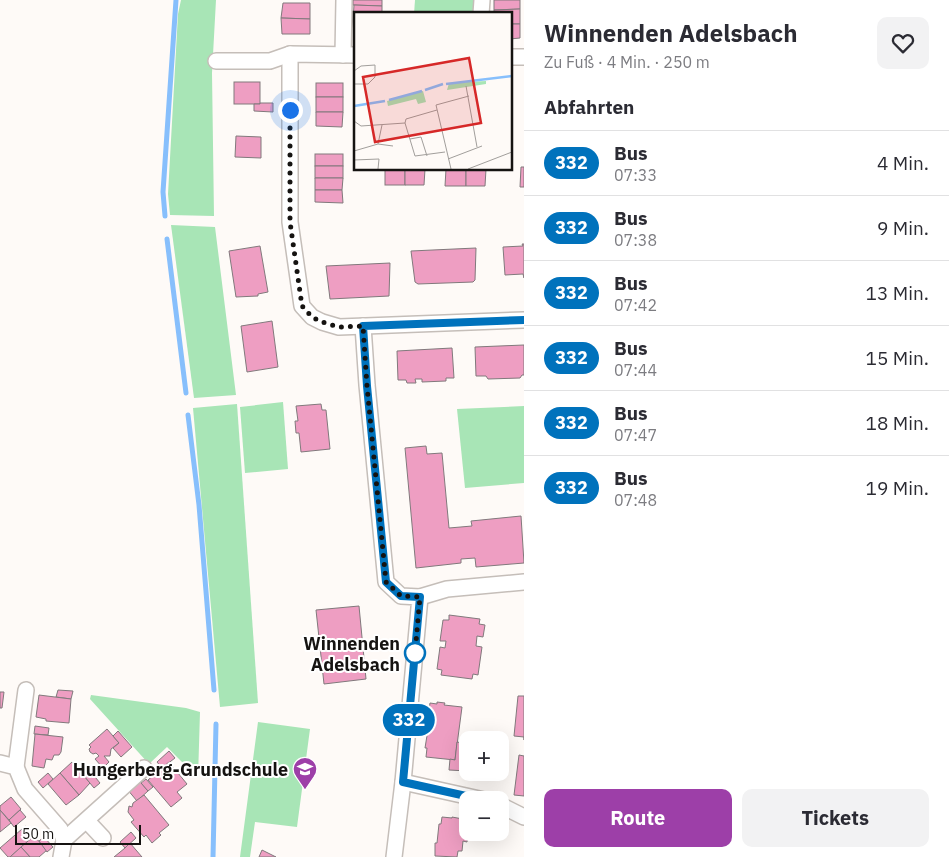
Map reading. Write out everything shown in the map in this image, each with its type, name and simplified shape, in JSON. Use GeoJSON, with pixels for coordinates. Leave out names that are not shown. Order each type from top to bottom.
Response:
{"type":"FeatureCollection","features":[{"type":"Feature","properties":{"kind":"street"},"geometry":{"type":"LineString","coordinates":[[216,61],[270,61],[290,54],[349,55],[344,0]]}},
{"type":"Feature","properties":{"kind":"street"},"geometry":{"type":"LineString","coordinates":[[290,54],[290,222],[302,306],[312,317],[339,327],[524,320]]}},
{"type":"Feature","properties":{"kind":"street"},"geometry":{"type":"LineString","coordinates":[[363,326],[386,582],[401,596],[420,597],[447,589],[524,582]]}},
{"type":"Feature","properties":{"kind":"street"},"geometry":{"type":"LineString","coordinates":[[394,857],[420,597]]}},
{"type":"Feature","properties":{"kind":"street"},"geometry":{"type":"LineString","coordinates":[[26,690],[16,766],[25,789],[60,829],[64,840],[62,857]]}},
{"type":"Feature","properties":{"kind":"street"},"geometry":{"type":"LineString","coordinates":[[0,763],[16,766]]}},
{"type":"Feature","properties":{"kind":"street"},"geometry":{"type":"LineString","coordinates":[[64,840],[144,768]]}},
{"type":"Feature","properties":{"kind":"street"},"geometry":{"type":"LineString","coordinates":[[403,782],[459,794]]}},
{"type":"Feature","properties":{"kind":"street"},"geometry":{"type":"LineString","coordinates":[[509,810],[524,817]]}},
{"type":"Feature","properties":{"kind":"street"},"geometry":{"type":"LineString","coordinates":[[86,821],[103,838]]}},
{"type":"Feature","properties":{"kind":"green space"},"geometry":{"type":"Polygon","coordinates":[[[181,0],[216,0],[212,73],[214,216],[170,215],[168,194],[178,14],[181,0]]]}},
{"type":"Feature","properties":{"kind":"green space"},"geometry":{"type":"Polygon","coordinates":[[[415,0],[475,0],[474,12],[414,12],[415,0]]]}},
{"type":"Feature","properties":{"kind":"green space"},"geometry":{"type":"Polygon","coordinates":[[[171,225],[215,227],[236,395],[194,398],[171,225]]]}},
{"type":"Feature","properties":{"kind":"green space"},"geometry":{"type":"Polygon","coordinates":[[[283,402],[288,469],[245,473],[240,407],[283,402]]]}},
{"type":"Feature","properties":{"kind":"green space"},"geometry":{"type":"Polygon","coordinates":[[[237,404],[258,703],[220,707],[193,408],[237,404]]]}},
{"type":"Feature","properties":{"kind":"green space"},"geometry":{"type":"Polygon","coordinates":[[[524,406],[524,483],[465,488],[457,409],[524,406]]]}},
{"type":"Feature","properties":{"kind":"green space"},"geometry":{"type":"Polygon","coordinates":[[[91,695],[186,708],[200,712],[198,778],[167,747],[149,764],[90,699],[91,695]]]}},
{"type":"Feature","properties":{"kind":"green space"},"geometry":{"type":"Polygon","coordinates":[[[258,722],[310,729],[297,827],[255,822],[250,857],[240,857],[258,722]]]}},
{"type":"Feature","properties":{"kind":"building"},"geometry":{"type":"Polygon","coordinates":[[[353,0],[382,0],[382,6],[353,5],[353,0]]]}},
{"type":"Feature","properties":{"kind":"building"},"geometry":{"type":"Polygon","coordinates":[[[494,0],[520,0],[520,9],[494,10],[494,0]]]}},
{"type":"Feature","properties":{"kind":"building"},"geometry":{"type":"Polygon","coordinates":[[[283,3],[310,3],[310,19],[281,18],[283,3]]]}},
{"type":"Feature","properties":{"kind":"building"},"geometry":{"type":"Polygon","coordinates":[[[354,5],[382,6],[382,12],[354,12],[353,21],[354,5]]]}},
{"type":"Feature","properties":{"kind":"building"},"geometry":{"type":"Polygon","coordinates":[[[520,9],[520,24],[512,24],[512,12],[494,12],[494,10],[520,9]]]}},
{"type":"Feature","properties":{"kind":"building"},"geometry":{"type":"Polygon","coordinates":[[[281,18],[310,19],[310,34],[282,34],[281,18]]]}},
{"type":"Feature","properties":{"kind":"building"},"geometry":{"type":"Polygon","coordinates":[[[512,24],[520,24],[520,38],[512,39],[512,24]]]}},
{"type":"Feature","properties":{"kind":"building"},"geometry":{"type":"Polygon","coordinates":[[[234,82],[260,82],[260,104],[234,104],[234,82]]]}},
{"type":"Feature","properties":{"kind":"building"},"geometry":{"type":"Polygon","coordinates":[[[316,83],[343,83],[343,97],[316,97],[316,83]]]}},
{"type":"Feature","properties":{"kind":"building"},"geometry":{"type":"Polygon","coordinates":[[[316,97],[343,97],[343,112],[316,112],[316,97]]]}},
{"type":"Feature","properties":{"kind":"building"},"geometry":{"type":"Polygon","coordinates":[[[273,103],[273,112],[254,111],[254,104],[273,103]]]}},
{"type":"Feature","properties":{"kind":"building"},"geometry":{"type":"Polygon","coordinates":[[[316,112],[343,112],[342,127],[316,126],[316,112]]]}},
{"type":"Feature","properties":{"kind":"building"},"geometry":{"type":"Polygon","coordinates":[[[236,136],[261,137],[261,158],[235,157],[236,136]]]}},
{"type":"Feature","properties":{"kind":"building"},"geometry":{"type":"Polygon","coordinates":[[[315,154],[343,154],[343,166],[315,166],[315,154]]]}},
{"type":"Feature","properties":{"kind":"building"},"geometry":{"type":"Polygon","coordinates":[[[315,166],[343,166],[343,178],[315,178],[315,166]]]}},
{"type":"Feature","properties":{"kind":"building"},"geometry":{"type":"Polygon","coordinates":[[[521,167],[524,167],[524,187],[520,187],[521,167]]]}},
{"type":"Feature","properties":{"kind":"building"},"geometry":{"type":"Polygon","coordinates":[[[385,170],[405,170],[405,185],[385,185],[385,170]]]}},
{"type":"Feature","properties":{"kind":"building"},"geometry":{"type":"Polygon","coordinates":[[[405,170],[425,170],[424,185],[405,185],[405,170]]]}},
{"type":"Feature","properties":{"kind":"building"},"geometry":{"type":"Polygon","coordinates":[[[446,170],[466,170],[466,186],[445,186],[446,170]]]}},
{"type":"Feature","properties":{"kind":"building"},"geometry":{"type":"Polygon","coordinates":[[[466,170],[486,170],[485,186],[466,186],[466,170]]]}},
{"type":"Feature","properties":{"kind":"building"},"geometry":{"type":"Polygon","coordinates":[[[315,178],[343,178],[342,190],[315,190],[315,178]]]}},
{"type":"Feature","properties":{"kind":"building"},"geometry":{"type":"Polygon","coordinates":[[[315,190],[342,190],[343,203],[315,202],[315,190]]]}},
{"type":"Feature","properties":{"kind":"building"},"geometry":{"type":"Polygon","coordinates":[[[522,244],[524,244],[524,278],[523,274],[505,275],[503,247],[523,246],[522,244]]]}},
{"type":"Feature","properties":{"kind":"building"},"geometry":{"type":"Polygon","coordinates":[[[260,246],[268,292],[258,294],[258,296],[236,297],[229,251],[260,246]]]}},
{"type":"Feature","properties":{"kind":"building"},"geometry":{"type":"Polygon","coordinates":[[[476,248],[475,280],[473,282],[418,284],[415,282],[411,251],[476,248]]]}},
{"type":"Feature","properties":{"kind":"building"},"geometry":{"type":"Polygon","coordinates":[[[390,263],[389,296],[330,299],[326,266],[390,263]]]}},
{"type":"Feature","properties":{"kind":"building"},"geometry":{"type":"Polygon","coordinates":[[[272,321],[278,367],[247,372],[241,326],[272,321]]]}},
{"type":"Feature","properties":{"kind":"building"},"geometry":{"type":"Polygon","coordinates":[[[524,345],[524,375],[520,378],[488,379],[486,376],[476,376],[475,347],[524,345]]]}},
{"type":"Feature","properties":{"kind":"building"},"geometry":{"type":"Polygon","coordinates":[[[452,348],[454,378],[446,378],[446,381],[422,382],[422,379],[415,379],[416,383],[398,380],[397,351],[452,348]]]}},
{"type":"Feature","properties":{"kind":"building"},"geometry":{"type":"Polygon","coordinates":[[[321,404],[322,410],[326,410],[330,449],[301,452],[299,433],[296,433],[295,421],[298,421],[296,406],[321,404]]]}},
{"type":"Feature","properties":{"kind":"building"},"geometry":{"type":"Polygon","coordinates":[[[426,446],[427,454],[442,453],[449,528],[472,526],[471,521],[521,516],[524,563],[476,567],[475,558],[461,559],[461,563],[416,568],[405,448],[426,446]]]}},
{"type":"Feature","properties":{"kind":"building"},"geometry":{"type":"Polygon","coordinates":[[[359,606],[366,679],[324,684],[316,610],[359,606]]]}},
{"type":"Feature","properties":{"kind":"building"},"geometry":{"type":"Polygon","coordinates":[[[449,615],[480,619],[479,624],[485,625],[483,637],[477,636],[476,646],[482,647],[478,675],[473,674],[472,679],[441,675],[442,670],[437,669],[440,647],[445,648],[446,641],[440,641],[443,620],[449,620],[449,615]]]}},
{"type":"Feature","properties":{"kind":"building"},"geometry":{"type":"Polygon","coordinates":[[[58,690],[73,691],[71,699],[56,697],[58,690]]]}},
{"type":"Feature","properties":{"kind":"building"},"geometry":{"type":"Polygon","coordinates":[[[0,692],[4,692],[2,708],[0,708],[0,692]]]}},
{"type":"Feature","properties":{"kind":"building"},"geometry":{"type":"Polygon","coordinates":[[[39,695],[71,699],[69,723],[46,721],[46,719],[36,717],[39,695]]]}},
{"type":"Feature","properties":{"kind":"building"},"geometry":{"type":"Polygon","coordinates":[[[518,696],[524,696],[524,737],[514,736],[518,696]]]}},
{"type":"Feature","properties":{"kind":"building"},"geometry":{"type":"Polygon","coordinates":[[[437,702],[445,703],[444,705],[462,707],[455,760],[426,757],[427,748],[425,748],[430,717],[428,717],[430,703],[437,704],[437,702]]]}},
{"type":"Feature","properties":{"kind":"building"},"geometry":{"type":"Polygon","coordinates":[[[35,726],[49,728],[48,735],[34,734],[35,726]]]}},
{"type":"Feature","properties":{"kind":"building"},"geometry":{"type":"Polygon","coordinates":[[[107,729],[119,743],[111,749],[110,756],[104,756],[109,762],[103,768],[95,759],[99,756],[96,753],[90,752],[89,749],[91,747],[89,745],[107,729]]]}},
{"type":"Feature","properties":{"kind":"building"},"geometry":{"type":"Polygon","coordinates":[[[118,731],[132,747],[121,757],[113,748],[119,743],[113,736],[118,731]]]}},
{"type":"Feature","properties":{"kind":"building"},"geometry":{"type":"Polygon","coordinates":[[[35,734],[63,737],[61,752],[59,755],[54,755],[52,760],[46,759],[44,768],[32,766],[35,734]]]}},
{"type":"Feature","properties":{"kind":"building"},"geometry":{"type":"Polygon","coordinates":[[[457,742],[459,742],[459,771],[449,770],[450,759],[455,760],[457,742]]]}},
{"type":"Feature","properties":{"kind":"building"},"geometry":{"type":"Polygon","coordinates":[[[169,751],[175,758],[162,768],[157,762],[169,751]]]}},
{"type":"Feature","properties":{"kind":"building"},"geometry":{"type":"Polygon","coordinates":[[[519,755],[524,756],[524,796],[514,795],[519,755]]]}},
{"type":"Feature","properties":{"kind":"building"},"geometry":{"type":"Polygon","coordinates":[[[72,762],[90,783],[79,795],[60,773],[72,762]]]}},
{"type":"Feature","properties":{"kind":"building"},"geometry":{"type":"Polygon","coordinates":[[[169,762],[187,784],[177,792],[182,798],[171,807],[148,780],[169,762]]]}},
{"type":"Feature","properties":{"kind":"building"},"geometry":{"type":"Polygon","coordinates":[[[91,772],[100,783],[94,788],[85,777],[91,772]]]}},
{"type":"Feature","properties":{"kind":"building"},"geometry":{"type":"Polygon","coordinates":[[[48,773],[53,779],[43,788],[38,782],[48,773]]]}},
{"type":"Feature","properties":{"kind":"building"},"geometry":{"type":"Polygon","coordinates":[[[60,773],[79,795],[66,805],[48,784],[60,773]]]}},
{"type":"Feature","properties":{"kind":"building"},"geometry":{"type":"Polygon","coordinates":[[[138,779],[148,791],[137,801],[127,789],[138,779]]]}},
{"type":"Feature","properties":{"kind":"building"},"geometry":{"type":"Polygon","coordinates":[[[146,779],[153,787],[148,791],[141,783],[146,779]]]}},
{"type":"Feature","properties":{"kind":"building"},"geometry":{"type":"Polygon","coordinates":[[[144,795],[169,825],[159,833],[161,835],[152,843],[131,822],[134,820],[128,812],[129,806],[132,807],[133,803],[144,795]]]}},
{"type":"Feature","properties":{"kind":"building"},"geometry":{"type":"Polygon","coordinates":[[[11,797],[21,809],[9,820],[0,810],[0,806],[11,797]]]}},
{"type":"Feature","properties":{"kind":"building"},"geometry":{"type":"Polygon","coordinates":[[[0,810],[11,823],[0,832],[0,810]]]}},
{"type":"Feature","properties":{"kind":"building"},"geometry":{"type":"Polygon","coordinates":[[[20,810],[26,817],[14,827],[9,820],[20,810]]]}},
{"type":"Feature","properties":{"kind":"building"},"geometry":{"type":"Polygon","coordinates":[[[442,817],[459,818],[459,841],[463,841],[462,851],[458,851],[457,857],[435,856],[435,843],[437,843],[439,824],[441,824],[442,817]]]}},
{"type":"Feature","properties":{"kind":"building"},"geometry":{"type":"Polygon","coordinates":[[[26,826],[34,836],[31,839],[22,829],[26,826]]]}},
{"type":"Feature","properties":{"kind":"building"},"geometry":{"type":"Polygon","coordinates":[[[22,829],[31,839],[8,857],[0,848],[22,829]]]}},
{"type":"Feature","properties":{"kind":"building"},"geometry":{"type":"Polygon","coordinates":[[[131,832],[136,838],[125,848],[120,842],[131,832]]]}},
{"type":"Feature","properties":{"kind":"building"},"geometry":{"type":"Polygon","coordinates":[[[34,836],[47,850],[39,857],[30,857],[21,847],[34,836]]]}},
{"type":"Feature","properties":{"kind":"building"},"geometry":{"type":"Polygon","coordinates":[[[44,837],[53,847],[47,852],[39,841],[44,837]]]}},
{"type":"Feature","properties":{"kind":"building"},"geometry":{"type":"Polygon","coordinates":[[[130,843],[142,857],[114,857],[125,848],[130,843]]]}},
{"type":"Feature","properties":{"kind":"building"},"geometry":{"type":"Polygon","coordinates":[[[21,847],[30,857],[10,857],[21,847]]]}},
{"type":"Feature","properties":{"kind":"building"},"geometry":{"type":"Polygon","coordinates":[[[262,850],[276,857],[259,857],[262,850]]]}},
{"type":"Feature","properties":{"kind":"waterway"},"geometry":{"type":"LineString","coordinates":[[165,216],[163,192],[176,0]]}},
{"type":"Feature","properties":{"kind":"waterway"},"geometry":{"type":"LineString","coordinates":[[167,239],[186,393]]}},
{"type":"Feature","properties":{"kind":"waterway"},"geometry":{"type":"LineString","coordinates":[[188,415],[199,505],[214,690]]}},
{"type":"Feature","properties":{"kind":"waterway"},"geometry":{"type":"LineString","coordinates":[[213,857],[216,724]]}},
{"type":"Feature","properties":{"kind":"bus line","name":"332"},"geometry":{"type":"LineString","coordinates":[[459,794],[403,782],[420,597],[401,596],[386,582],[363,326],[524,320]]}},
{"type":"Feature","properties":{"kind":"place","name":"Winnenden Adelsbach"},"geometry":{"type":"Point","coordinates":[415,653]}},
{"type":"Feature","properties":{"kind":"place","name":"Hungerberg-Grundschule"},"geometry":{"type":"Point","coordinates":[305,790]}},
{"type":"Feature","properties":{"kind":"route"},"geometry":{"type":"LineString","coordinates":[[290,110],[290,222],[302,306],[312,317],[322,322],[339,327],[363,326],[386,582],[401,596],[420,597],[415,653]]}}]}
